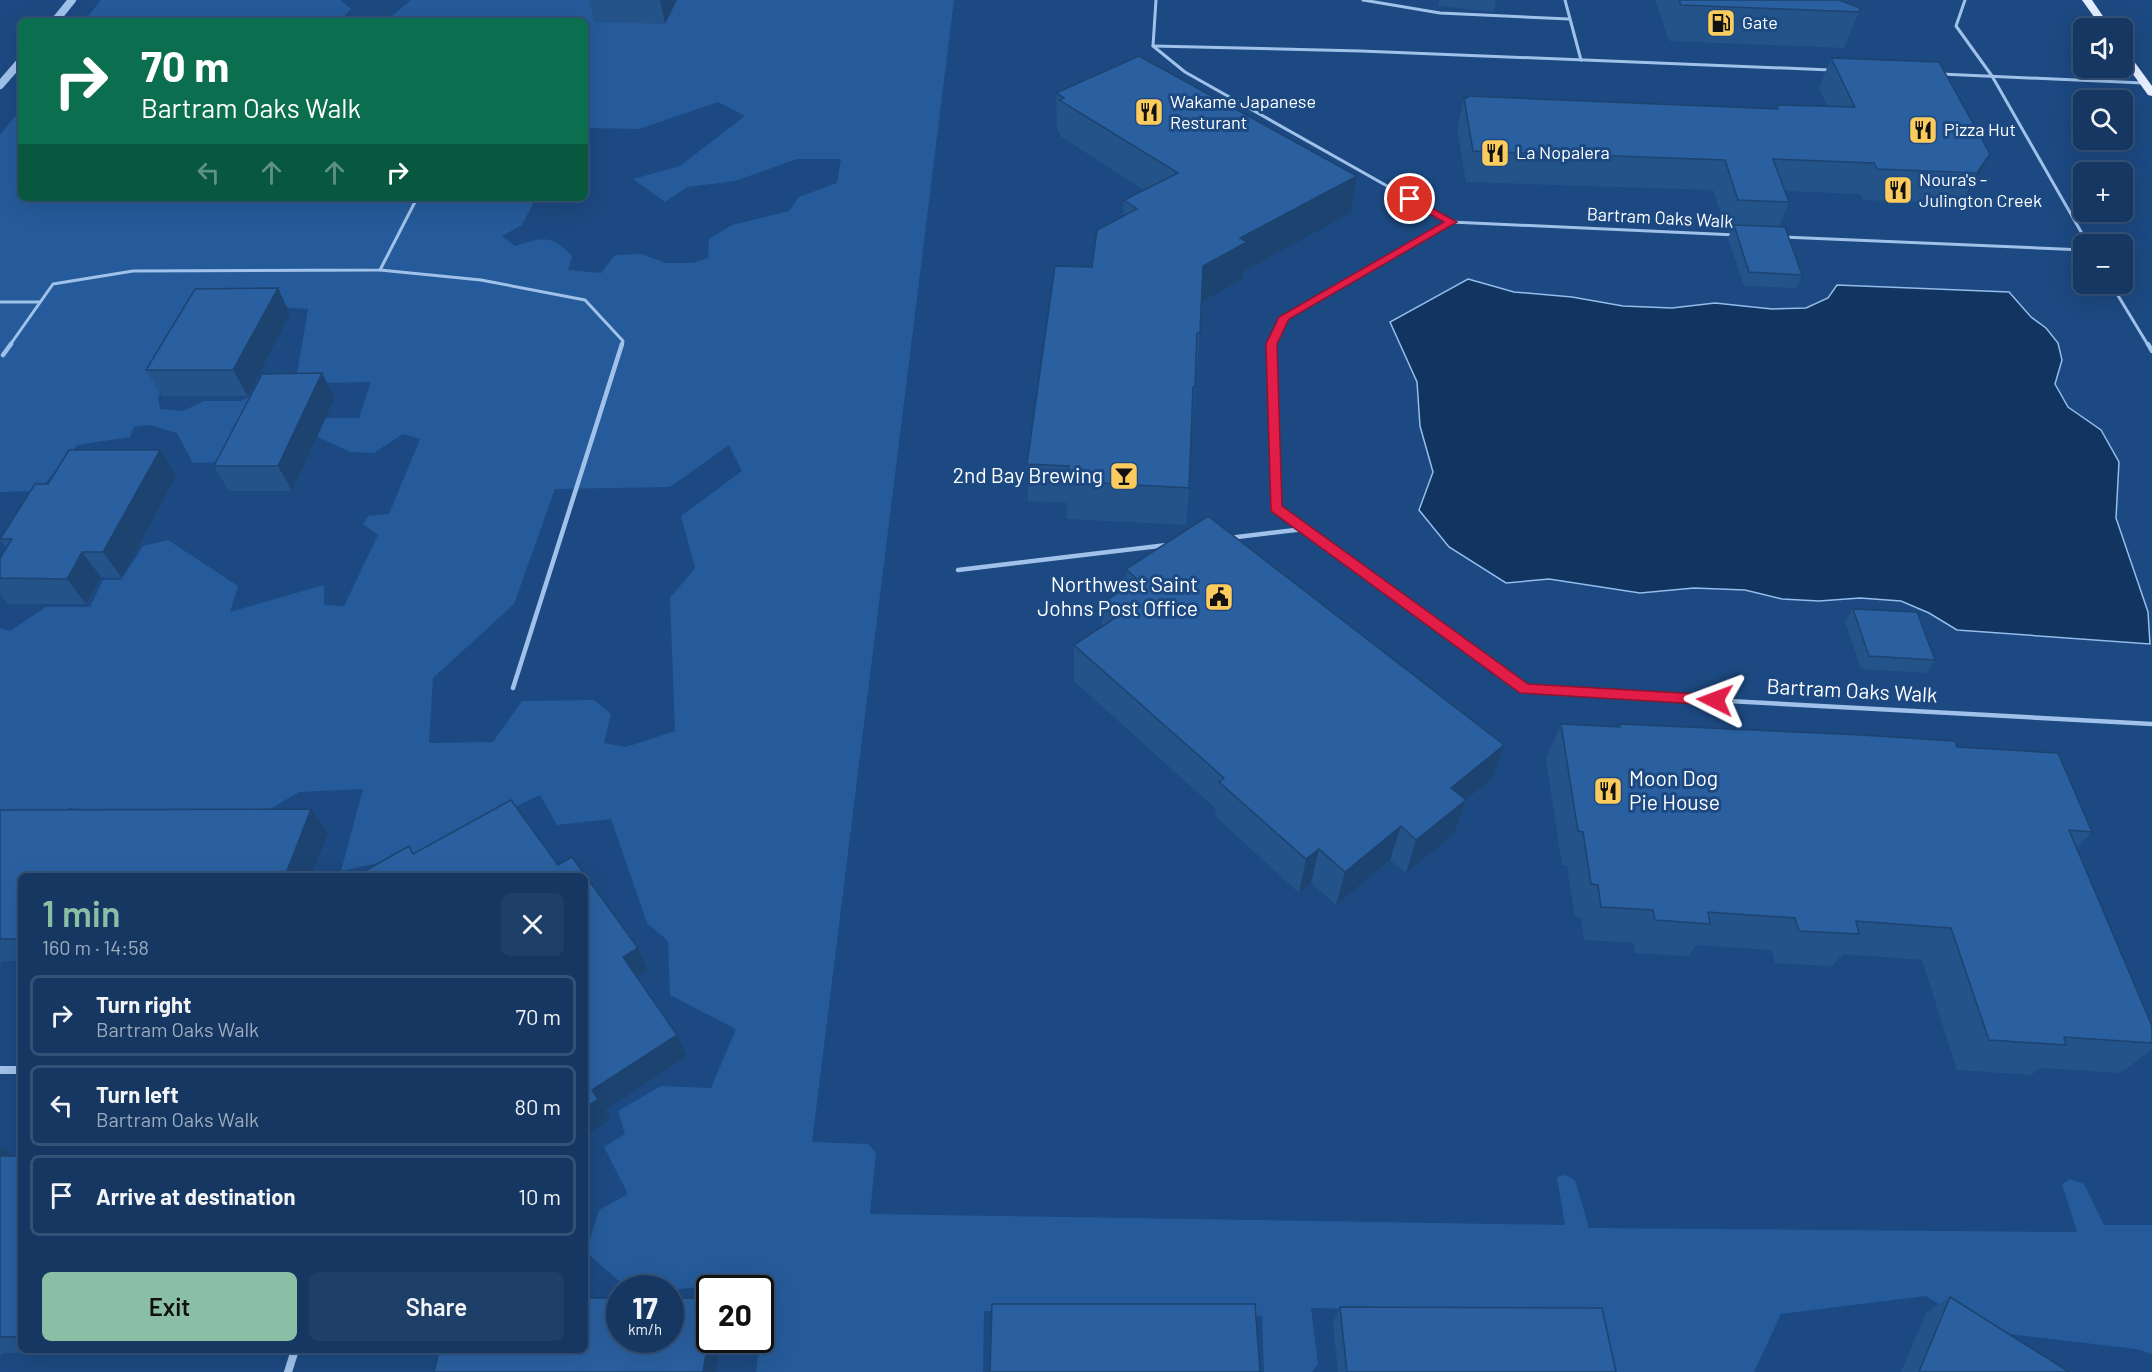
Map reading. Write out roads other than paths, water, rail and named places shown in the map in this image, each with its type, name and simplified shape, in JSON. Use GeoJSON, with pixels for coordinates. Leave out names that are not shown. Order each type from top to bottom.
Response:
{"type":"FeatureCollection","features":[{"type":"Feature","properties":{"kind":"main road"},"geometry":{"type":"LineString","coordinates":[[2087,0],[2100,18]]}},
{"type":"Feature","properties":{"kind":"main road"},"geometry":{"type":"LineString","coordinates":[[2133,66],[2152,93]]}},
{"type":"Feature","properties":{"kind":"street"},"geometry":{"type":"LineString","coordinates":[[57,18],[72,0]]}},
{"type":"Feature","properties":{"kind":"street"},"geometry":{"type":"LineString","coordinates":[[0,86],[18,65]]}},
{"type":"Feature","properties":{"kind":"street"},"geometry":{"type":"LineString","coordinates":[[0,1070],[18,1070]]}},
{"type":"Feature","properties":{"kind":"street"},"geometry":{"type":"LineString","coordinates":[[288,1372],[294,1353]]}},
{"type":"Feature","properties":{"kind":"lane"},"geometry":{"type":"LineString","coordinates":[[1156,0],[1153,46],[1361,51],[1841,70]]}},
{"type":"Feature","properties":{"kind":"lane"},"geometry":{"type":"LineString","coordinates":[[1363,0],[1383,5],[1490,18],[1569,19]]}},
{"type":"Feature","properties":{"kind":"lane"},"geometry":{"type":"LineString","coordinates":[[1565,0],[1581,60]]}},
{"type":"Feature","properties":{"kind":"lane"},"geometry":{"type":"LineString","coordinates":[[1965,0],[1956,26],[1992,76],[2082,234]]}},
{"type":"Feature","properties":{"kind":"lane","name":"Bartram Oaks Walk"},"geometry":{"type":"LineString","coordinates":[[1153,46],[1185,72],[1451,222],[1738,235]]}},
{"type":"Feature","properties":{"kind":"lane"},"geometry":{"type":"LineString","coordinates":[[1934,74],[2145,83]]}},
{"type":"Feature","properties":{"kind":"lane"},"geometry":{"type":"LineString","coordinates":[[380,270],[415,201]]}},
{"type":"Feature","properties":{"kind":"lane","name":"Bartram Oaks Walk"},"geometry":{"type":"LineString","coordinates":[[1451,222],[1284,317],[1272,344],[1276,508],[1525,690],[2152,724]]}},
{"type":"Feature","properties":{"kind":"lane"},"geometry":{"type":"LineString","coordinates":[[1773,236],[2073,250]]}},
{"type":"Feature","properties":{"kind":"lane"},"geometry":{"type":"LineString","coordinates":[[3,355],[53,284],[133,271],[380,270],[482,280],[585,300],[623,342],[513,688]]}},
{"type":"Feature","properties":{"kind":"lane"},"geometry":{"type":"LineString","coordinates":[[2117,294],[2152,351]]}},
{"type":"Feature","properties":{"kind":"lane"},"geometry":{"type":"LineString","coordinates":[[0,302],[40,302]]}},
{"type":"Feature","properties":{"kind":"lane"},"geometry":{"type":"LineString","coordinates":[[1223,539],[1304,530]]}},
{"type":"Feature","properties":{"kind":"lane"},"geometry":{"type":"LineString","coordinates":[[958,570],[1177,544]]}},
{"type":"Feature","properties":{"kind":"place","name":"Gate"},"geometry":{"type":"Point","coordinates":[1721,23]}},
{"type":"Feature","properties":{"kind":"place","name":"Wakame Japanese Resturant"},"geometry":{"type":"Point","coordinates":[1149,112]}},
{"type":"Feature","properties":{"kind":"place","name":"Pizza Hut"},"geometry":{"type":"Point","coordinates":[1923,130]}},
{"type":"Feature","properties":{"kind":"place","name":"La Nopalera"},"geometry":{"type":"Point","coordinates":[1495,153]}},
{"type":"Feature","properties":{"kind":"place","name":"Noura's - Julington Creek"},"geometry":{"type":"Point","coordinates":[1898,190]}},
{"type":"Feature","properties":{"kind":"place","name":"2nd Bay Brewing"},"geometry":{"type":"Point","coordinates":[1124,476]}},
{"type":"Feature","properties":{"kind":"place","name":"Northwest Saint Johns Post Office"},"geometry":{"type":"Point","coordinates":[1219,597]}},
{"type":"Feature","properties":{"kind":"place","name":"Moon Dog Pie House"},"geometry":{"type":"Point","coordinates":[1608,791]}}]}
